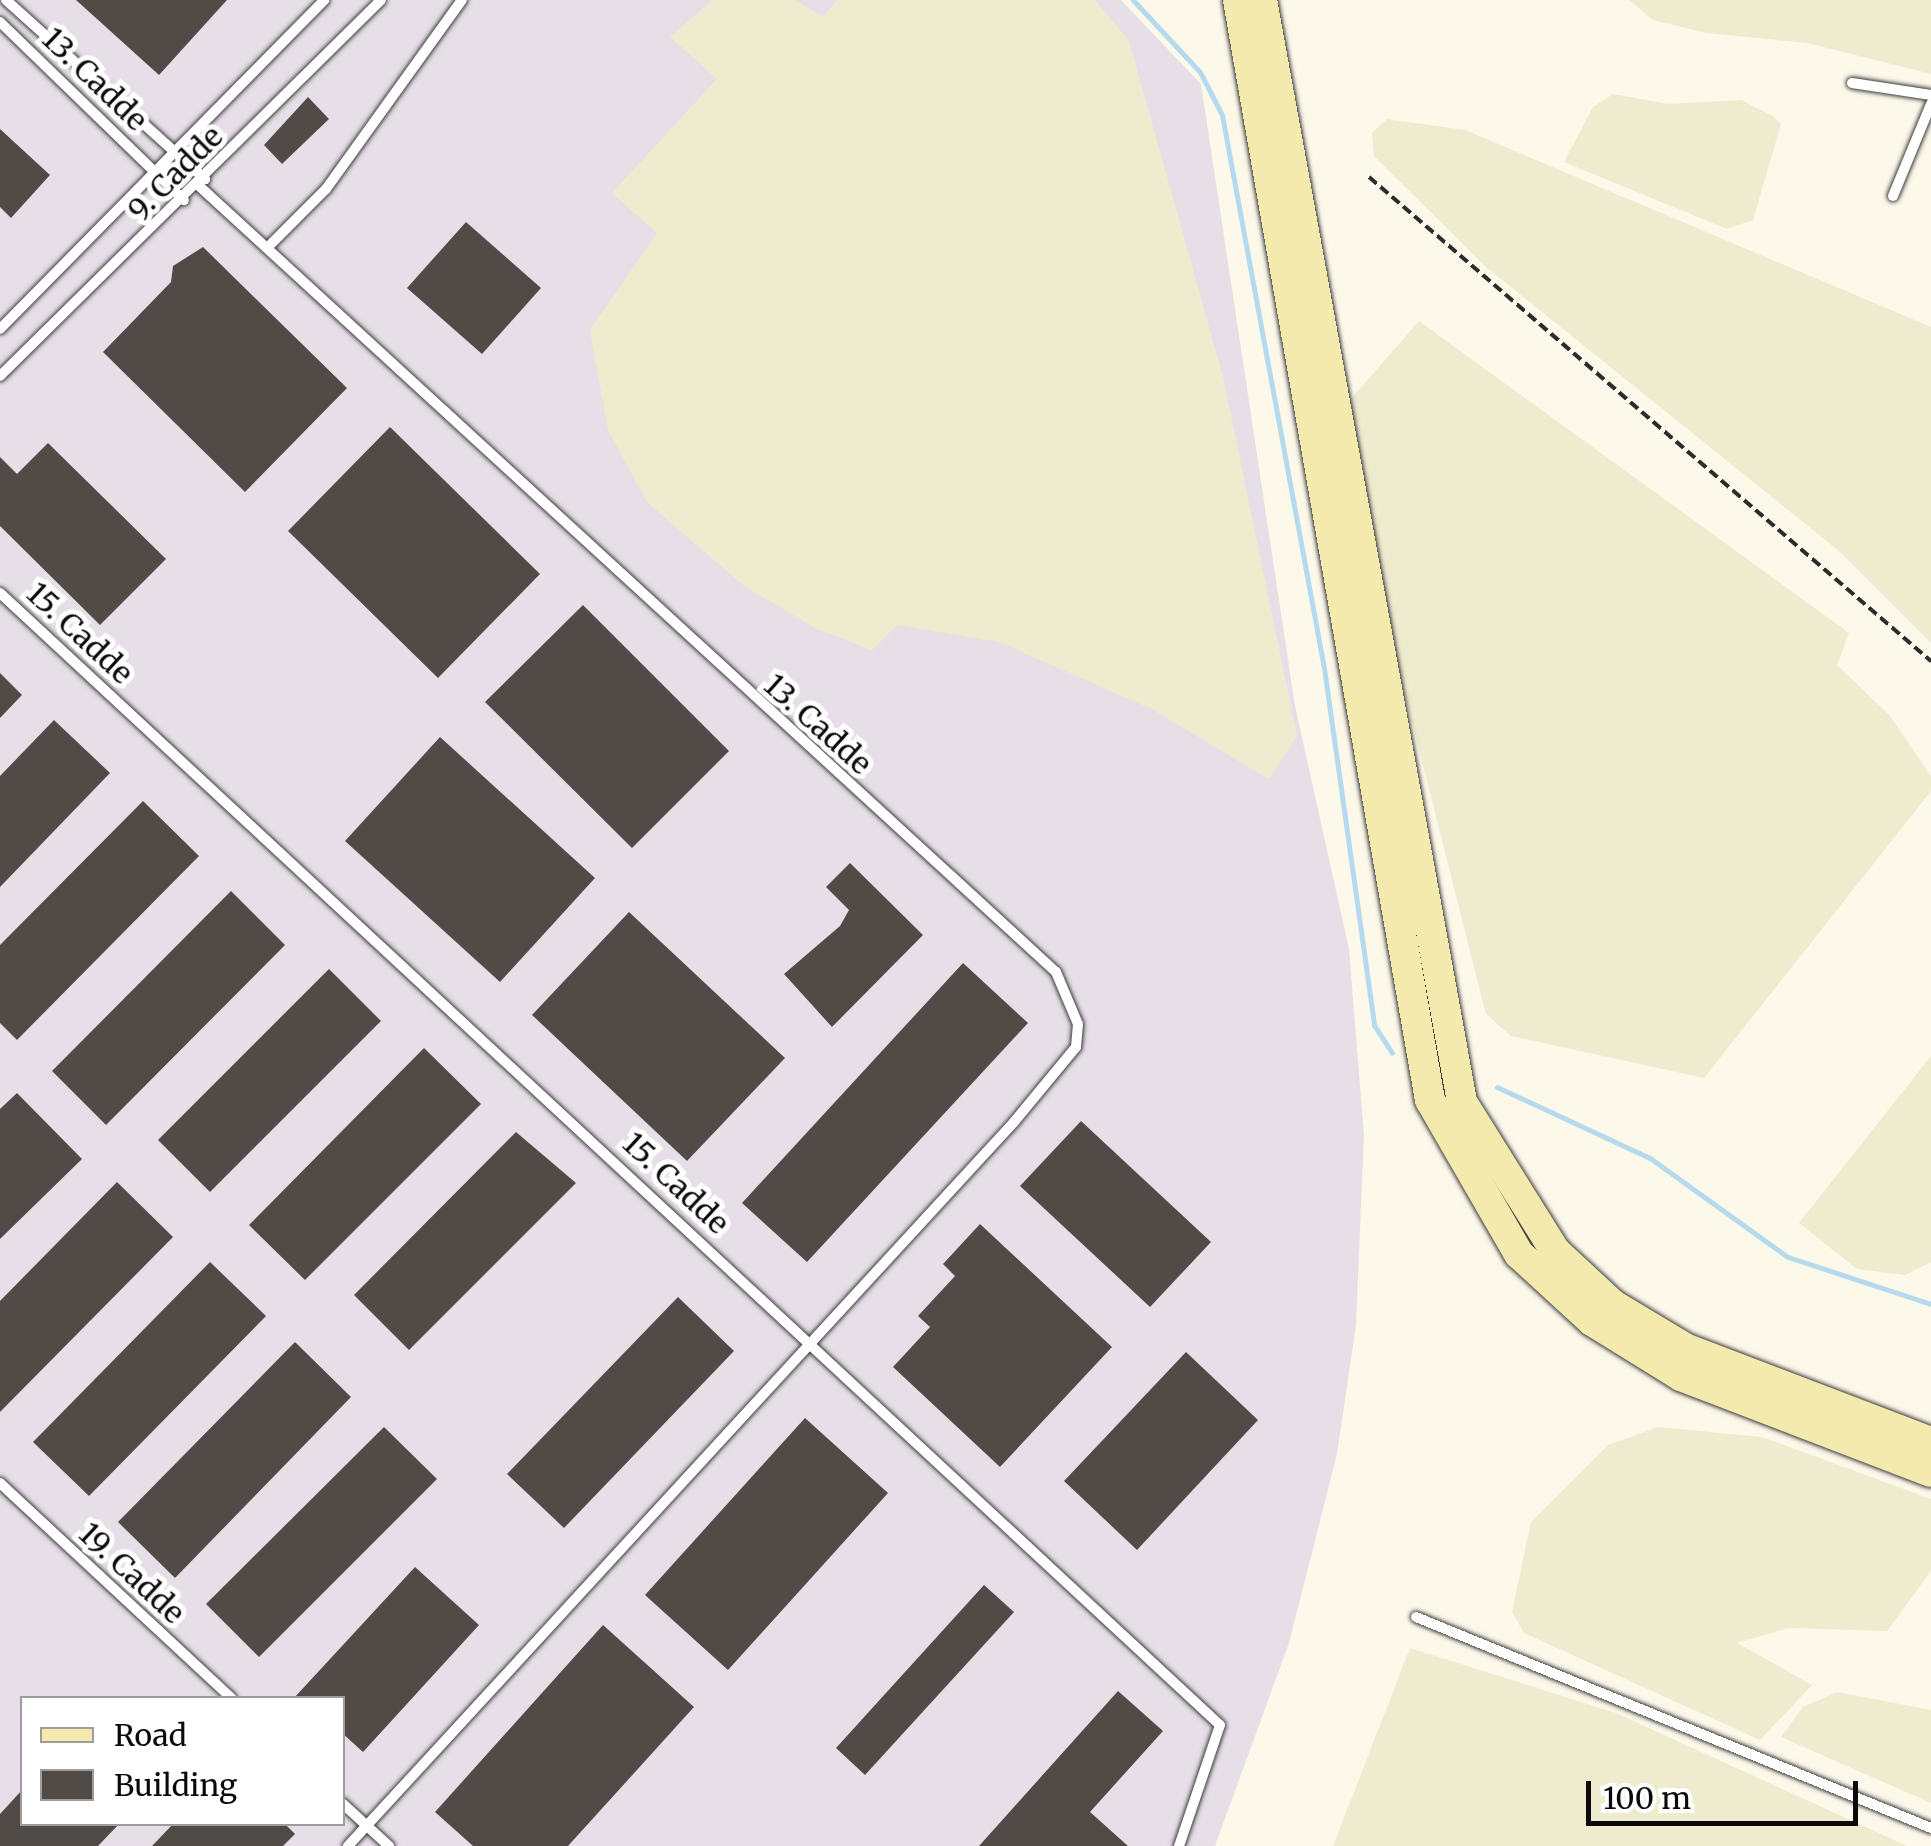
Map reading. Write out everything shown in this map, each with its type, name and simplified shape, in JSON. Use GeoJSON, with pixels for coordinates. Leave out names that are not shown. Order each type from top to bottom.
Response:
{"type":"FeatureCollection","features":[{"type":"Feature","properties":{"kind":"street"},"geometry":{"type":"LineString","coordinates":[[1238,0],[1430,1100],[1519,1254],[1592,1321],[1681,1376],[1931,1472]]}},
{"type":"Feature","properties":{"kind":"street"},"geometry":{"type":"LineString","coordinates":[[1262,0],[1462,1102],[1555,1252],[1612,1304],[1685,1348],[1931,1442]]}},
{"type":"Feature","properties":{"kind":"lane","name":"13. Cadde"},"geometry":{"type":"LineString","coordinates":[[6,0],[174,152],[267,248],[1069,990],[1076,1047],[348,1846]]}},
{"type":"Feature","properties":{"kind":"lane","name":"9. Cadde"},"geometry":{"type":"LineString","coordinates":[[0,329],[324,0]]}},
{"type":"Feature","properties":{"kind":"lane","name":"9. Cadde"},"geometry":{"type":"LineString","coordinates":[[0,376],[184,200],[381,0]]}},
{"type":"Feature","properties":{"kind":"lane"},"geometry":{"type":"LineString","coordinates":[[267,248],[318,200],[462,0]]}},
{"type":"Feature","properties":{"kind":"lane","name":"13. Cadde"},"geometry":{"type":"LineString","coordinates":[[0,22],[184,200]]}},
{"type":"Feature","properties":{"kind":"lane"},"geometry":{"type":"LineString","coordinates":[[1852,84],[1931,95]]}},
{"type":"Feature","properties":{"kind":"lane"},"geometry":{"type":"LineString","coordinates":[[1893,196],[1931,104]]}},
{"type":"Feature","properties":{"kind":"lane","name":"15. Cadde"},"geometry":{"type":"LineString","coordinates":[[0,593],[1220,1725],[1180,1846]]}},
{"type":"Feature","properties":{"kind":"lane","name":"19. Cadde"},"geometry":{"type":"LineString","coordinates":[[0,1484],[229,1696]]}},
{"type":"Feature","properties":{"kind":"lane"},"geometry":{"type":"LineString","coordinates":[[1416,1617],[1931,1828]]}},
{"type":"Feature","properties":{"kind":"lane"},"geometry":{"type":"LineString","coordinates":[[345,1806],[389,1846]]}},
{"type":"Feature","properties":{"kind":"path"},"geometry":{"type":"LineString","coordinates":[[1369,177],[1931,661]]}},
{"type":"Feature","properties":{"kind":"shaded area"},"geometry":{"type":"Polygon","coordinates":[[[0,0],[1121,0],[1201,84],[1295,706],[1349,949],[1364,1136],[1356,1325],[1337,1454],[1289,1643],[1215,1846],[0,1846],[0,0]]]}},
{"type":"Feature","properties":{"kind":"shaded area"},"geometry":{"type":"Polygon","coordinates":[[[713,0],[795,0],[823,17],[837,0],[1095,0],[1129,41],[1223,377],[1297,736],[1269,779],[1152,709],[999,642],[897,625],[872,650],[817,629],[744,586],[647,502],[608,430],[590,330],[657,233],[612,193],[717,79],[670,37],[713,0]]]}},
{"type":"Feature","properties":{"kind":"shaded area"},"geometry":{"type":"Polygon","coordinates":[[[1629,0],[1931,0],[1931,74],[1807,43],[1706,33],[1653,20],[1629,0]]]}},
{"type":"Feature","properties":{"kind":"shaded area"},"geometry":{"type":"Polygon","coordinates":[[[1613,94],[1668,104],[1741,100],[1773,116],[1781,124],[1753,220],[1727,229],[1564,162],[1593,107],[1613,94]]]}},
{"type":"Feature","properties":{"kind":"shaded area"},"geometry":{"type":"Polygon","coordinates":[[[1387,119],[1465,130],[1931,327],[1931,643],[1839,551],[1486,267],[1374,156],[1372,133],[1387,119]]]}},
{"type":"Feature","properties":{"kind":"shaded area"},"geometry":{"type":"Polygon","coordinates":[[[1419,321],[1849,633],[1837,665],[1890,716],[1931,776],[1931,791],[1704,1078],[1511,1036],[1486,1014],[1395,655],[1350,400],[1419,321]]]}},
{"type":"Feature","properties":{"kind":"shaded area"},"geometry":{"type":"Polygon","coordinates":[[[1931,1056],[1931,1262],[1905,1275],[1857,1269],[1799,1223],[1931,1056]]]}},
{"type":"Feature","properties":{"kind":"shaded area"},"geometry":{"type":"Polygon","coordinates":[[[1658,1427],[1762,1437],[1931,1499],[1931,1571],[1887,1631],[1789,1628],[1737,1643],[1812,1685],[1760,1740],[1524,1633],[1512,1612],[1531,1522],[1608,1445],[1658,1427]]]}},
{"type":"Feature","properties":{"kind":"shaded area"},"geometry":{"type":"Polygon","coordinates":[[[1410,1648],[1616,1713],[1907,1846],[1333,1846],[1410,1648]]]}},
{"type":"Feature","properties":{"kind":"shaded area"},"geometry":{"type":"Polygon","coordinates":[[[1837,1692],[1931,1710],[1931,1803],[1781,1737],[1803,1707],[1837,1692]]]}},
{"type":"Feature","properties":{"kind":"building"},"geometry":{"type":"Polygon","coordinates":[[[76,0],[227,0],[159,75],[76,0]]]}},
{"type":"Feature","properties":{"kind":"building"},"geometry":{"type":"Polygon","coordinates":[[[308,97],[329,119],[282,164],[264,145],[308,97]]]}},
{"type":"Feature","properties":{"kind":"building"},"geometry":{"type":"Polygon","coordinates":[[[0,129],[50,175],[11,218],[0,207],[0,129]]]}},
{"type":"Feature","properties":{"kind":"building"},"geometry":{"type":"Polygon","coordinates":[[[466,222],[541,288],[482,354],[407,288],[466,222]]]}},
{"type":"Feature","properties":{"kind":"building"},"geometry":{"type":"Polygon","coordinates":[[[203,247],[347,388],[245,492],[103,352],[171,282],[173,266],[203,247]]]}},
{"type":"Feature","properties":{"kind":"building"},"geometry":{"type":"Polygon","coordinates":[[[390,427],[540,574],[438,678],[288,531],[390,427]]]}},
{"type":"Feature","properties":{"kind":"building"},"geometry":{"type":"Polygon","coordinates":[[[48,443],[166,559],[100,625],[0,526],[0,457],[17,474],[48,443]]]}},
{"type":"Feature","properties":{"kind":"building"},"geometry":{"type":"Polygon","coordinates":[[[583,605],[729,751],[632,848],[485,702],[583,605]]]}},
{"type":"Feature","properties":{"kind":"building"},"geometry":{"type":"Polygon","coordinates":[[[0,673],[22,695],[0,718],[0,673]]]}},
{"type":"Feature","properties":{"kind":"building"},"geometry":{"type":"Polygon","coordinates":[[[54,720],[110,773],[0,887],[0,776],[54,720]]]}},
{"type":"Feature","properties":{"kind":"building"},"geometry":{"type":"Polygon","coordinates":[[[440,737],[595,878],[500,982],[345,841],[440,737]]]}},
{"type":"Feature","properties":{"kind":"building"},"geometry":{"type":"Polygon","coordinates":[[[143,801],[199,856],[17,1040],[0,1023],[0,945],[143,801]]]}},
{"type":"Feature","properties":{"kind":"building"},"geometry":{"type":"Polygon","coordinates":[[[850,863],[923,935],[832,1027],[784,974],[840,926],[849,910],[826,887],[850,863]]]}},
{"type":"Feature","properties":{"kind":"building"},"geometry":{"type":"Polygon","coordinates":[[[231,891],[285,945],[106,1125],[52,1071],[231,891]]]}},
{"type":"Feature","properties":{"kind":"building"},"geometry":{"type":"Polygon","coordinates":[[[629,912],[785,1058],[687,1161],[532,1015],[629,912]]]}},
{"type":"Feature","properties":{"kind":"building"},"geometry":{"type":"Polygon","coordinates":[[[963,963],[1028,1023],[807,1262],[742,1203],[963,963]]]}},
{"type":"Feature","properties":{"kind":"building"},"geometry":{"type":"Polygon","coordinates":[[[329,969],[381,1021],[210,1192],[158,1140],[329,969]]]}},
{"type":"Feature","properties":{"kind":"building"},"geometry":{"type":"Polygon","coordinates":[[[424,1048],[481,1104],[305,1280],[249,1225],[424,1048]]]}},
{"type":"Feature","properties":{"kind":"building"},"geometry":{"type":"Polygon","coordinates":[[[17,1093],[82,1159],[0,1239],[0,1109],[17,1093]]]}},
{"type":"Feature","properties":{"kind":"building"},"geometry":{"type":"Polygon","coordinates":[[[1081,1121],[1211,1242],[1150,1307],[1020,1186],[1081,1121]]]}},
{"type":"Feature","properties":{"kind":"building"},"geometry":{"type":"Polygon","coordinates":[[[516,1132],[576,1183],[409,1350],[354,1295],[516,1132]]]}},
{"type":"Feature","properties":{"kind":"building"},"geometry":{"type":"Polygon","coordinates":[[[117,1182],[173,1237],[0,1412],[0,1301],[117,1182]]]}},
{"type":"Feature","properties":{"kind":"building"},"geometry":{"type":"Polygon","coordinates":[[[980,1224],[1112,1347],[1000,1467],[893,1367],[930,1327],[918,1316],[955,1276],[943,1264],[980,1224]]]}},
{"type":"Feature","properties":{"kind":"building"},"geometry":{"type":"Polygon","coordinates":[[[210,1262],[266,1316],[89,1496],[33,1442],[210,1262]]]}},
{"type":"Feature","properties":{"kind":"building"},"geometry":{"type":"Polygon","coordinates":[[[678,1297],[734,1351],[564,1528],[507,1474],[678,1297]]]}},
{"type":"Feature","properties":{"kind":"building"},"geometry":{"type":"Polygon","coordinates":[[[295,1342],[351,1397],[175,1578],[118,1522],[295,1342]]]}},
{"type":"Feature","properties":{"kind":"building"},"geometry":{"type":"Polygon","coordinates":[[[1186,1352],[1258,1420],[1137,1550],[1064,1481],[1186,1352]]]}},
{"type":"Feature","properties":{"kind":"building"},"geometry":{"type":"Polygon","coordinates":[[[805,1418],[888,1493],[728,1670],[645,1595],[805,1418]]]}},
{"type":"Feature","properties":{"kind":"building"},"geometry":{"type":"Polygon","coordinates":[[[384,1427],[437,1479],[259,1657],[206,1604],[384,1427]]]}},
{"type":"Feature","properties":{"kind":"building"},"geometry":{"type":"Polygon","coordinates":[[[415,1567],[479,1625],[363,1752],[345,1736],[345,1696],[296,1696],[415,1567]]]}},
{"type":"Feature","properties":{"kind":"building"},"geometry":{"type":"Polygon","coordinates":[[[984,1585],[1014,1612],[865,1775],[836,1748],[984,1585]]]}},
{"type":"Feature","properties":{"kind":"building"},"geometry":{"type":"Polygon","coordinates":[[[603,1625],[694,1707],[568,1846],[473,1846],[435,1812],[603,1625]]]}},
{"type":"Feature","properties":{"kind":"building"},"geometry":{"type":"Polygon","coordinates":[[[1118,1691],[1163,1731],[1090,1812],[1128,1846],[979,1846],[1118,1691]]]}},
{"type":"Feature","properties":{"kind":"building"},"geometry":{"type":"Polygon","coordinates":[[[20,1792],[20,1826],[117,1826],[98,1846],[0,1846],[0,1814],[20,1792]]]}},
{"type":"Feature","properties":{"kind":"building"},"geometry":{"type":"Polygon","coordinates":[[[171,1826],[287,1826],[295,1834],[283,1846],[152,1846],[171,1826]]]}},
{"type":"Feature","properties":{"kind":"waterway"},"geometry":{"type":"LineString","coordinates":[[1133,0],[1200,72],[1222,115],[1324,668],[1374,1025],[1392,1053]]}},
{"type":"Feature","properties":{"kind":"waterway"},"geometry":{"type":"LineString","coordinates":[[1497,1087],[1650,1158],[1788,1257],[1931,1304]]}}]}
